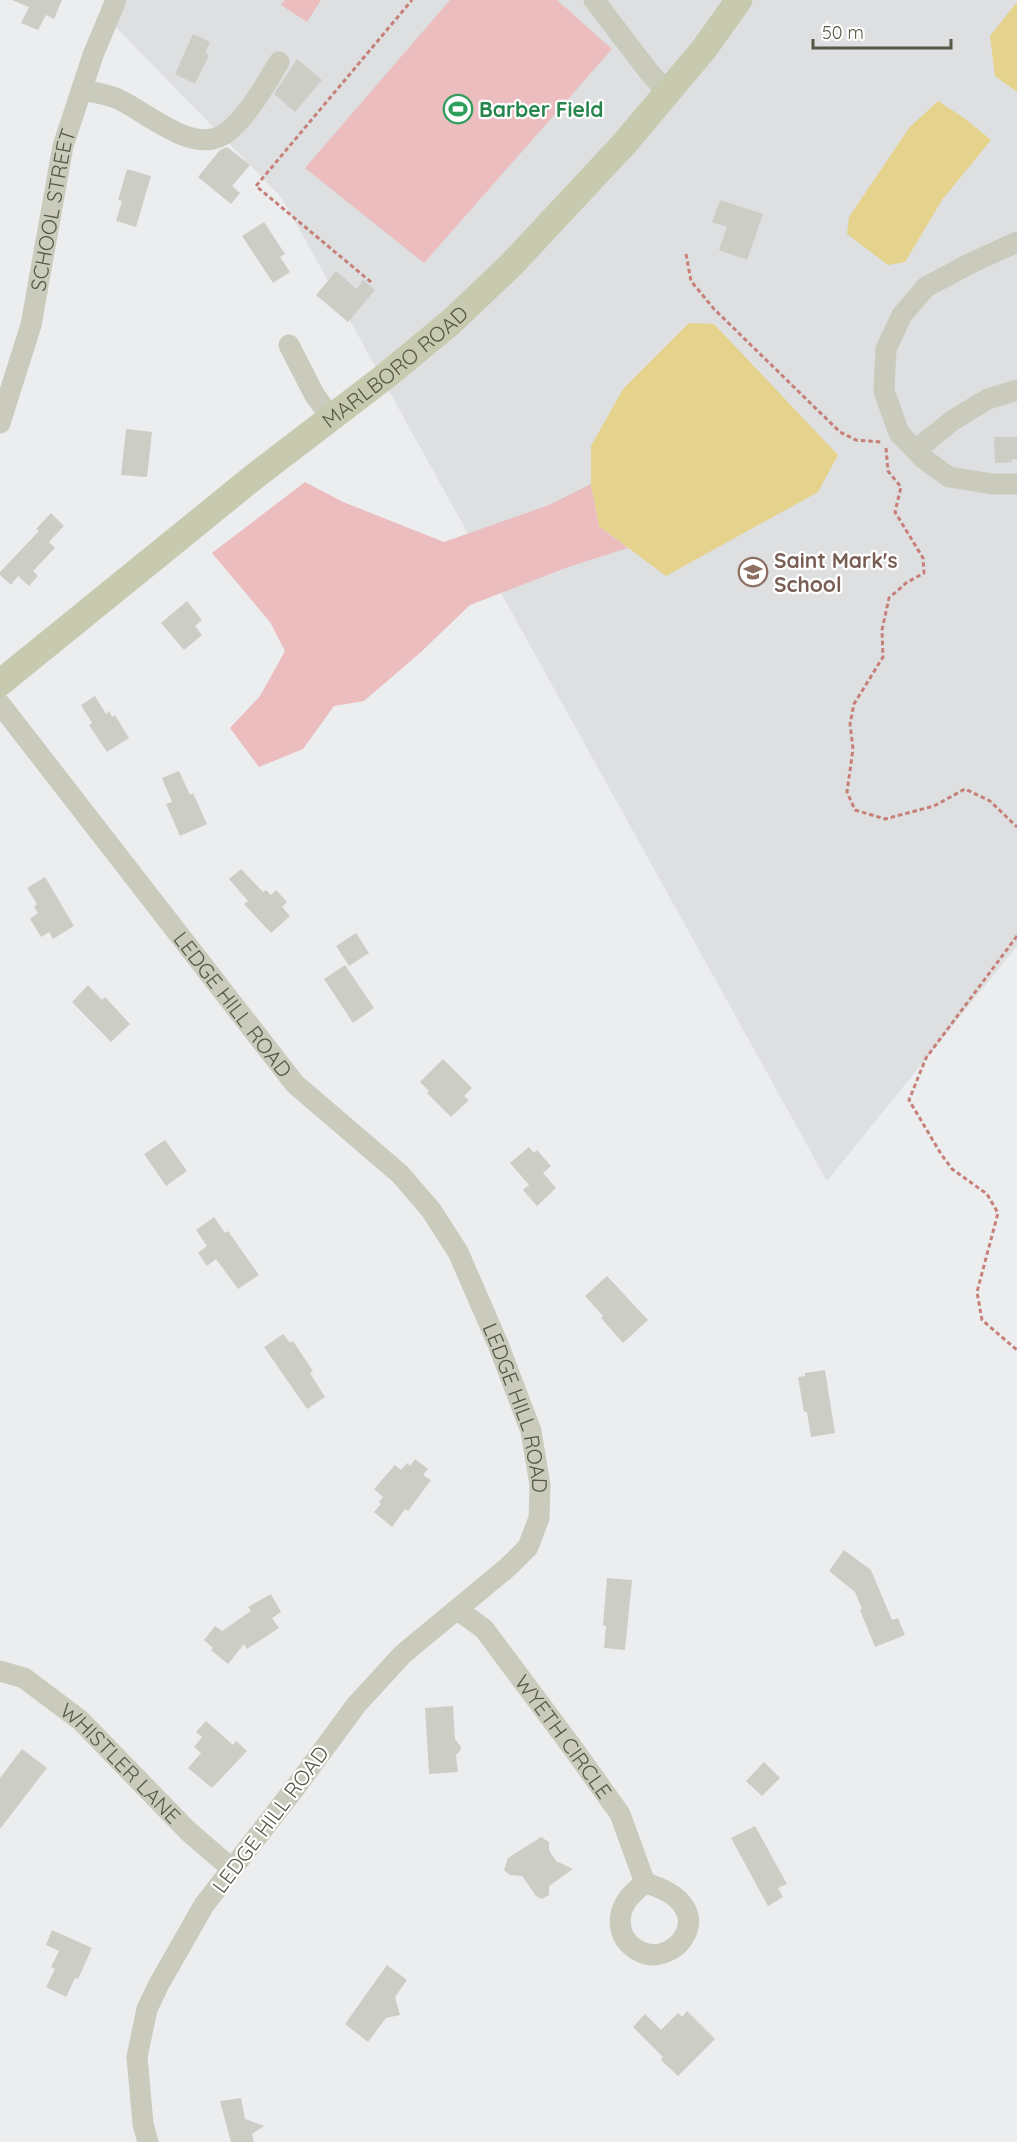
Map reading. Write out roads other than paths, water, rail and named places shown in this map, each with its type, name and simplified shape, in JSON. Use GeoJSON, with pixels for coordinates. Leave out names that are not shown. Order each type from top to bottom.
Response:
{"type":"FeatureCollection","features":[{"type":"Feature","properties":{"kind":"main road","name":"MARLBORO ROAD"},"geometry":{"type":"LineString","coordinates":[[0,683],[255,476],[419,349],[481,294],[596,175],[668,93],[704,49],[739,0]]}},
{"type":"Feature","properties":{"kind":"street","name":"SCHOOL STREET"},"geometry":{"type":"LineString","coordinates":[[0,423],[31,325],[63,146],[93,55],[116,0]]}},
{"type":"Feature","properties":{"kind":"street"},"geometry":{"type":"LineString","coordinates":[[594,0],[668,93]]}},
{"type":"Feature","properties":{"kind":"street"},"geometry":{"type":"LineString","coordinates":[[82,90],[117,98],[172,131],[191,138],[211,140],[229,131],[236,123],[255,101],[279,62]]}},
{"type":"Feature","properties":{"kind":"street"},"geometry":{"type":"LineString","coordinates":[[1017,242],[926,287],[902,315],[886,349],[884,391],[899,433],[924,459],[949,477],[993,484],[1017,484]]}},
{"type":"Feature","properties":{"kind":"street"},"geometry":{"type":"LineString","coordinates":[[289,345],[314,394],[331,418]]}},
{"type":"Feature","properties":{"kind":"street"},"geometry":{"type":"LineString","coordinates":[[916,450],[952,420],[988,399],[1017,390]]}},
{"type":"Feature","properties":{"kind":"street","name":"LEDGE HILL ROAD"},"geometry":{"type":"LineString","coordinates":[[0,704],[296,1084],[400,1174],[431,1210],[458,1252],[498,1344],[531,1431],[540,1485],[539,1518],[528,1547],[508,1568],[404,1654],[357,1704],[204,1905],[147,2009],[138,2057],[143,2124],[148,2142]]}},
{"type":"Feature","properties":{"kind":"street","name":"WYETH CIRCLE"},"geometry":{"type":"LineString","coordinates":[[458,1610],[484,1629],[620,1814],[645,1882]]}},
{"type":"Feature","properties":{"kind":"street","name":"WHISTLER LANE"},"geometry":{"type":"LineString","coordinates":[[0,1671],[24,1678],[80,1720],[188,1831],[232,1869]]}},
{"type":"Feature","properties":{"kind":"place","name":"Barber Field"},"geometry":{"type":"Point","coordinates":[458,109]}},
{"type":"Feature","properties":{"kind":"place","name":"Saint Mark's School"},"geometry":{"type":"Point","coordinates":[753,572]}}]}
